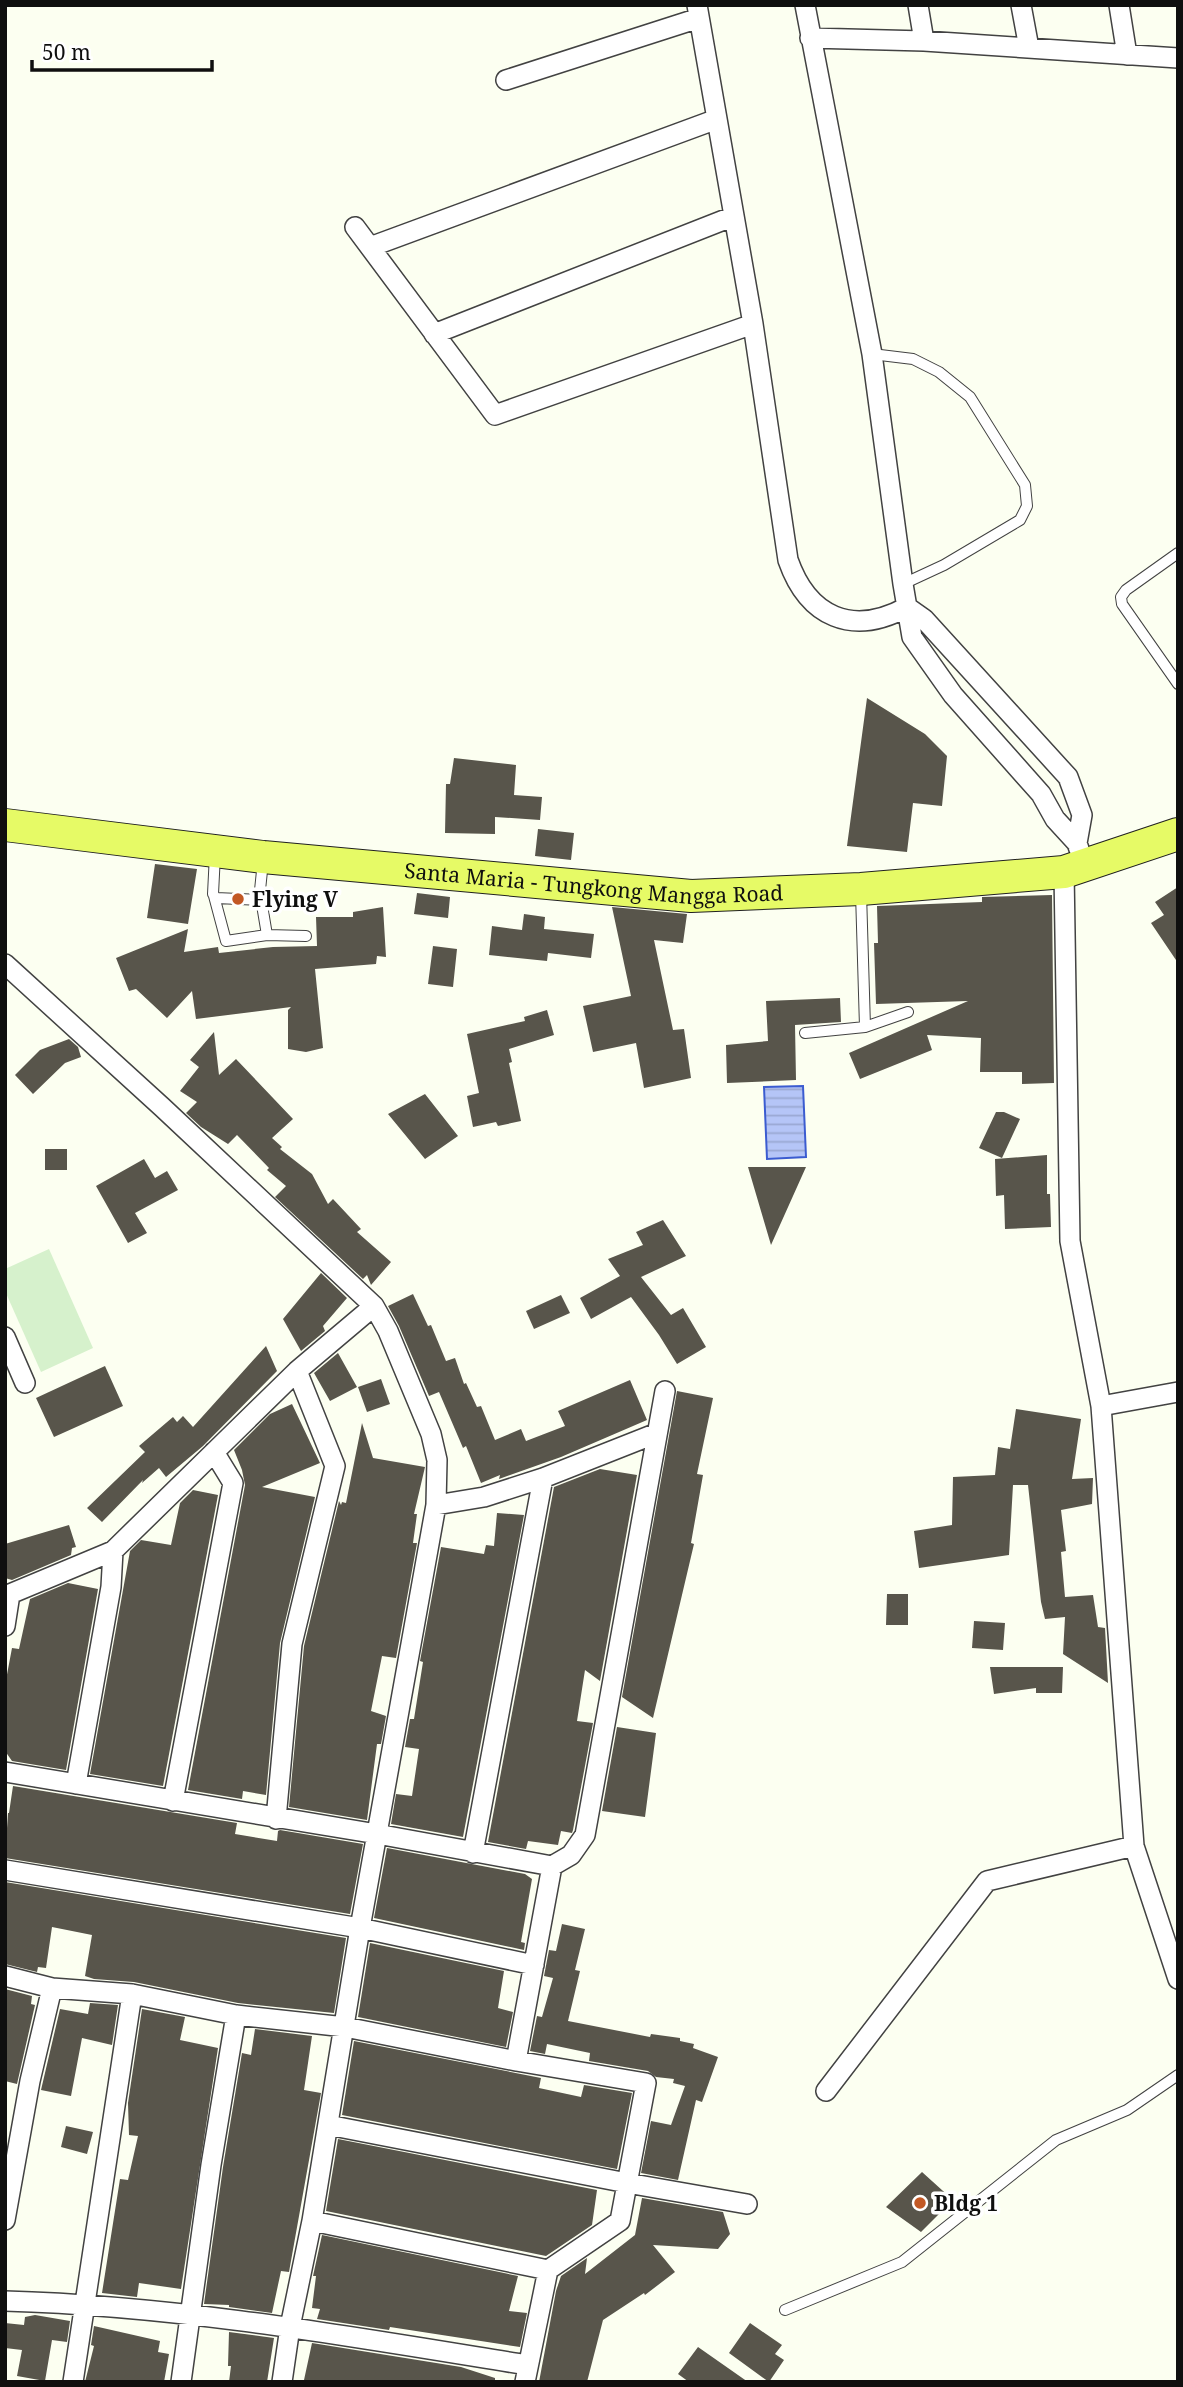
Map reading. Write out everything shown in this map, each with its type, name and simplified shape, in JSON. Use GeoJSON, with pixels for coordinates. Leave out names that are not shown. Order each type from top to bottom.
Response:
{"type":"FeatureCollection","features":[{"type":"Feature","properties":{"kind":"main road","name":"Santa Maria - Tungkong Mangga Road"},"geometry":{"type":"LineString","coordinates":[[5,825],[215,852],[691,896],[861,889],[1075,860],[1178,834]]}},
{"type":"Feature","properties":{"kind":"street"},"geometry":{"type":"LineString","coordinates":[[805,5],[872,354],[912,637],[953,695],[1041,794],[1075,860]]}},
{"type":"Feature","properties":{"kind":"street"},"geometry":{"type":"LineString","coordinates":[[918,5],[924,41]]}},
{"type":"Feature","properties":{"kind":"street"},"geometry":{"type":"LineString","coordinates":[[1021,5],[1029,48]]}},
{"type":"Feature","properties":{"kind":"street"},"geometry":{"type":"LineString","coordinates":[[1119,5],[1127,55]]}},
{"type":"Feature","properties":{"kind":"street"},"geometry":{"type":"LineString","coordinates":[[506,80],[698,11],[754,324],[788,560],[795,581],[811,601],[833,615],[848,620],[878,620],[907,607]]}},
{"type":"Feature","properties":{"kind":"street"},"geometry":{"type":"LineString","coordinates":[[810,38],[924,41],[1178,58]]}},
{"type":"Feature","properties":{"kind":"street"},"geometry":{"type":"LineString","coordinates":[[370,247],[717,119]]}},
{"type":"Feature","properties":{"kind":"street"},"geometry":{"type":"LineString","coordinates":[[434,334],[734,215]]}},
{"type":"Feature","properties":{"kind":"street"},"geometry":{"type":"LineString","coordinates":[[355,227],[495,415],[754,324]]}},
{"type":"Feature","properties":{"kind":"street"},"geometry":{"type":"LineString","coordinates":[[907,607],[924,619],[1068,777],[1082,815],[1075,860],[1070,1241],[1101,1406],[1134,1846],[1178,1979]]}},
{"type":"Feature","properties":{"kind":"street"},"geometry":{"type":"LineString","coordinates":[[5,964],[162,1107],[374,1307],[388,1331],[431,1434],[437,1460],[436,1505],[360,1928],[313,2221],[290,2327],[282,2382]]}},
{"type":"Feature","properties":{"kind":"street"},"geometry":{"type":"LineString","coordinates":[[5,1626],[8,1595],[113,1551],[297,1371],[374,1307]]}},
{"type":"Feature","properties":{"kind":"street"},"geometry":{"type":"LineString","coordinates":[[5,1336],[25,1383]]}},
{"type":"Feature","properties":{"kind":"street"},"geometry":{"type":"LineString","coordinates":[[276,1819],[292,1644],[335,1466],[297,1371]]}},
{"type":"Feature","properties":{"kind":"street"},"geometry":{"type":"LineString","coordinates":[[5,1772],[552,1866],[571,1855],[585,1835],[665,1391]]}},
{"type":"Feature","properties":{"kind":"street"},"geometry":{"type":"LineString","coordinates":[[1101,1406],[1178,1392]]}},
{"type":"Feature","properties":{"kind":"street"},"geometry":{"type":"LineString","coordinates":[[436,1505],[485,1497],[543,1478],[657,1433]]}},
{"type":"Feature","properties":{"kind":"street"},"geometry":{"type":"LineString","coordinates":[[173,1801],[233,1483],[214,1452]]}},
{"type":"Feature","properties":{"kind":"street"},"geometry":{"type":"LineString","coordinates":[[473,1853],[543,1478]]}},
{"type":"Feature","properties":{"kind":"street"},"geometry":{"type":"LineString","coordinates":[[76,1784],[111,1587],[113,1551]]}},
{"type":"Feature","properties":{"kind":"street"},"geometry":{"type":"LineString","coordinates":[[826,2091],[987,1881],[1134,1846]]}},
{"type":"Feature","properties":{"kind":"street"},"geometry":{"type":"LineString","coordinates":[[516,2061],[552,1866]]}},
{"type":"Feature","properties":{"kind":"street"},"geometry":{"type":"LineString","coordinates":[[5,1870],[360,1928],[534,1965]]}},
{"type":"Feature","properties":{"kind":"street"},"geometry":{"type":"LineString","coordinates":[[5,1976],[52,1988],[132,1994],[236,2015],[345,2027],[516,2061],[646,2083],[620,2221],[548,2270],[526,2373],[290,2327],[85,2304],[5,2301]]}},
{"type":"Feature","properties":{"kind":"street"},"geometry":{"type":"LineString","coordinates":[[5,2220],[30,2081],[52,1988]]}},
{"type":"Feature","properties":{"kind":"street"},"geometry":{"type":"LineString","coordinates":[[73,2382],[132,1994]]}},
{"type":"Feature","properties":{"kind":"street"},"geometry":{"type":"LineString","coordinates":[[181,2382],[236,2015]]}},
{"type":"Feature","properties":{"kind":"street"},"geometry":{"type":"LineString","coordinates":[[328,2125],[626,2183],[747,2203]]}},
{"type":"Feature","properties":{"kind":"street"},"geometry":{"type":"LineString","coordinates":[[313,2221],[548,2270]]}},
{"type":"Feature","properties":{"kind":"lane"},"geometry":{"type":"LineString","coordinates":[[872,354],[913,359],[939,372],[970,397],[1025,485],[1027,506],[1020,520],[944,565],[903,584]]}},
{"type":"Feature","properties":{"kind":"lane"},"geometry":{"type":"LineString","coordinates":[[1178,553],[1126,590],[1121,597],[1122,604],[1178,684]]}},
{"type":"Feature","properties":{"kind":"lane"},"geometry":{"type":"LineString","coordinates":[[215,852],[214,896],[226,941],[267,935],[306,936]]}},
{"type":"Feature","properties":{"kind":"lane"},"geometry":{"type":"LineString","coordinates":[[264,857],[261,899],[267,935]]}},
{"type":"Feature","properties":{"kind":"lane"},"geometry":{"type":"LineString","coordinates":[[861,889],[865,1027]]}},
{"type":"Feature","properties":{"kind":"lane"},"geometry":{"type":"LineString","coordinates":[[214,896],[257,901],[261,899]]}},
{"type":"Feature","properties":{"kind":"lane"},"geometry":{"type":"LineString","coordinates":[[805,1033],[865,1027],[908,1012]]}},
{"type":"Feature","properties":{"kind":"lane"},"geometry":{"type":"LineString","coordinates":[[785,2310],[902,2262],[1056,2140],[1127,2110],[1178,2075]]}},
{"type":"Feature","properties":{"kind":"green space"},"geometry":{"type":"Polygon","coordinates":[[[49,1249],[93,1348],[41,1372],[5,1291],[5,1269],[49,1249]]]}},
{"type":"Feature","properties":{"kind":"water"},"geometry":{"type":"Polygon","coordinates":[[[803,1086],[806,1157],[767,1159],[764,1087],[803,1086]]]}},
{"type":"Feature","properties":{"kind":"building"},"geometry":{"type":"Polygon","coordinates":[[[867,698],[925,734],[947,756],[942,806],[913,803],[907,852],[847,846],[867,698]]]}},
{"type":"Feature","properties":{"kind":"building"},"geometry":{"type":"Polygon","coordinates":[[[454,758],[516,765],[514,795],[542,797],[540,820],[495,817],[495,834],[445,833],[446,784],[450,784],[454,758]]]}},
{"type":"Feature","properties":{"kind":"building"},"geometry":{"type":"Polygon","coordinates":[[[538,829],[574,833],[571,860],[535,856],[538,829]]]}},
{"type":"Feature","properties":{"kind":"building"},"geometry":{"type":"Polygon","coordinates":[[[155,864],[197,869],[188,924],[147,918],[155,864]]]}},
{"type":"Feature","properties":{"kind":"building"},"geometry":{"type":"Polygon","coordinates":[[[1178,887],[1178,963],[1151,923],[1164,915],[1155,902],[1178,887]]]}},
{"type":"Feature","properties":{"kind":"building"},"geometry":{"type":"Polygon","coordinates":[[[417,893],[450,897],[448,918],[414,914],[417,893]]]}},
{"type":"Feature","properties":{"kind":"building"},"geometry":{"type":"Polygon","coordinates":[[[1052,895],[1054,1083],[1022,1084],[1022,1072],[980,1072],[981,1038],[927,1035],[932,1050],[860,1079],[849,1053],[968,1001],[876,1004],[874,943],[878,943],[877,906],[982,902],[982,897],[1052,895]]]}},
{"type":"Feature","properties":{"kind":"building"},"geometry":{"type":"Polygon","coordinates":[[[383,907],[386,957],[377,956],[376,964],[315,969],[323,1048],[306,1052],[288,1049],[288,1010],[291,1007],[196,1019],[192,991],[167,1018],[136,989],[129,991],[116,958],[188,929],[184,952],[218,947],[219,953],[273,947],[317,946],[316,917],[353,917],[353,912],[383,907]]]}},
{"type":"Feature","properties":{"kind":"building"},"geometry":{"type":"Polygon","coordinates":[[[612,907],[687,914],[683,943],[654,940],[673,1030],[684,1029],[691,1078],[644,1088],[636,1043],[593,1052],[583,1006],[631,996],[612,907]]]}},
{"type":"Feature","properties":{"kind":"building"},"geometry":{"type":"Polygon","coordinates":[[[524,914],[545,917],[544,929],[594,934],[591,958],[548,953],[547,961],[489,955],[492,926],[522,930],[524,914]]]}},
{"type":"Feature","properties":{"kind":"building"},"geometry":{"type":"Polygon","coordinates":[[[433,946],[457,949],[453,987],[428,984],[433,946]]]}},
{"type":"Feature","properties":{"kind":"building"},"geometry":{"type":"Polygon","coordinates":[[[840,998],[841,1022],[795,1025],[796,1080],[727,1083],[726,1045],[768,1041],[766,1001],[840,998]]]}},
{"type":"Feature","properties":{"kind":"building"},"geometry":{"type":"Polygon","coordinates":[[[547,1010],[554,1035],[509,1049],[512,1062],[509,1063],[521,1121],[498,1126],[496,1122],[473,1127],[467,1096],[479,1093],[467,1034],[525,1021],[524,1017],[547,1010]]]}},
{"type":"Feature","properties":{"kind":"building"},"geometry":{"type":"Polygon","coordinates":[[[214,1032],[219,1075],[236,1059],[293,1119],[272,1138],[282,1147],[280,1149],[312,1174],[328,1204],[333,1199],[361,1229],[357,1232],[391,1262],[371,1285],[367,1275],[363,1279],[275,1197],[286,1186],[267,1170],[269,1168],[237,1135],[228,1144],[201,1127],[186,1113],[197,1102],[180,1091],[199,1067],[190,1060],[214,1032]]]}},
{"type":"Feature","properties":{"kind":"building"},"geometry":{"type":"Polygon","coordinates":[[[69,1039],[78,1047],[81,1057],[65,1063],[33,1094],[15,1075],[40,1050],[69,1039]]]}},
{"type":"Feature","properties":{"kind":"building"},"geometry":{"type":"Polygon","coordinates":[[[425,1094],[458,1136],[425,1159],[388,1114],[425,1094]]]}},
{"type":"Feature","properties":{"kind":"building"},"geometry":{"type":"Polygon","coordinates":[[[996,1112],[1004,1112],[1020,1119],[1002,1158],[979,1148],[996,1112]]]}},
{"type":"Feature","properties":{"kind":"building"},"geometry":{"type":"Polygon","coordinates":[[[45,1149],[67,1149],[67,1170],[45,1170],[45,1149]]]}},
{"type":"Feature","properties":{"kind":"building"},"geometry":{"type":"Polygon","coordinates":[[[1047,1155],[1047,1194],[1050,1194],[1051,1227],[1005,1229],[1004,1195],[996,1196],[995,1159],[1047,1155]]]}},
{"type":"Feature","properties":{"kind":"building"},"geometry":{"type":"Polygon","coordinates":[[[144,1159],[155,1178],[167,1171],[178,1190],[135,1213],[147,1233],[128,1243],[96,1186],[144,1159]]]}},
{"type":"Feature","properties":{"kind":"building"},"geometry":{"type":"Polygon","coordinates":[[[748,1167],[806,1167],[771,1245],[748,1167]]]}},
{"type":"Feature","properties":{"kind":"building"},"geometry":{"type":"Polygon","coordinates":[[[663,1220],[686,1256],[641,1277],[671,1315],[683,1308],[706,1347],[677,1364],[631,1297],[591,1319],[580,1298],[620,1276],[608,1259],[643,1245],[636,1232],[663,1220]]]}},
{"type":"Feature","properties":{"kind":"building"},"geometry":{"type":"Polygon","coordinates":[[[321,1273],[347,1298],[323,1326],[325,1331],[301,1351],[283,1319],[321,1273]]]}},
{"type":"Feature","properties":{"kind":"building"},"geometry":{"type":"Polygon","coordinates":[[[413,1294],[428,1326],[431,1325],[446,1361],[455,1358],[464,1384],[466,1383],[477,1407],[481,1406],[495,1440],[521,1429],[526,1441],[565,1426],[558,1411],[630,1380],[647,1420],[561,1457],[481,1483],[439,1392],[429,1396],[388,1306],[413,1294]]]}},
{"type":"Feature","properties":{"kind":"building"},"geometry":{"type":"Polygon","coordinates":[[[561,1295],[570,1313],[534,1329],[526,1311],[561,1295]]]}},
{"type":"Feature","properties":{"kind":"building"},"geometry":{"type":"Polygon","coordinates":[[[266,1346],[277,1371],[203,1446],[166,1477],[159,1468],[142,1483],[143,1480],[102,1522],[87,1508],[145,1452],[139,1446],[173,1417],[177,1422],[183,1416],[193,1427],[266,1346]]]}},
{"type":"Feature","properties":{"kind":"building"},"geometry":{"type":"Polygon","coordinates":[[[338,1353],[357,1387],[330,1401],[314,1373],[338,1353]]]}},
{"type":"Feature","properties":{"kind":"building"},"geometry":{"type":"Polygon","coordinates":[[[105,1366],[123,1406],[54,1437],[36,1398],[105,1366]]]}},
{"type":"Feature","properties":{"kind":"building"},"geometry":{"type":"Polygon","coordinates":[[[381,1379],[390,1404],[367,1412],[358,1387],[381,1379]]]}},
{"type":"Feature","properties":{"kind":"building"},"geometry":{"type":"Polygon","coordinates":[[[677,1391],[713,1398],[697,1474],[703,1475],[691,1543],[694,1544],[653,1718],[622,1697],[677,1391]]]}},
{"type":"Feature","properties":{"kind":"building"},"geometry":{"type":"Polygon","coordinates":[[[292,1404],[320,1463],[262,1487],[315,1497],[280,1643],[266,1795],[243,1791],[242,1799],[188,1790],[245,1485],[234,1450],[270,1414],[292,1404]]]}},
{"type":"Feature","properties":{"kind":"building"},"geometry":{"type":"Polygon","coordinates":[[[1016,1409],[1081,1419],[1072,1479],[1093,1478],[1092,1504],[1061,1510],[1066,1551],[1061,1552],[1065,1597],[1093,1595],[1098,1627],[1105,1628],[1108,1683],[1063,1654],[1065,1617],[1045,1619],[1028,1485],[1013,1485],[1009,1555],[919,1568],[914,1531],[952,1525],[953,1477],[995,1475],[998,1447],[1010,1449],[1016,1409]]]}},
{"type":"Feature","properties":{"kind":"building"},"geometry":{"type":"Polygon","coordinates":[[[362,1423],[373,1458],[425,1467],[414,1514],[417,1514],[413,1543],[417,1543],[396,1658],[382,1656],[371,1711],[386,1716],[381,1744],[377,1744],[367,1820],[289,1807],[304,1646],[339,1501],[341,1505],[342,1502],[346,1503],[362,1423]]]}},
{"type":"Feature","properties":{"kind":"building"},"geometry":{"type":"Polygon","coordinates":[[[600,1469],[637,1475],[600,1681],[585,1670],[577,1721],[593,1723],[573,1830],[572,1833],[561,1831],[558,1845],[528,1841],[526,1849],[488,1842],[554,1487],[600,1469]]]}},
{"type":"Feature","properties":{"kind":"building"},"geometry":{"type":"Polygon","coordinates":[[[193,1490],[218,1495],[163,1786],[90,1774],[130,1551],[141,1540],[171,1545],[180,1503],[193,1490]]]}},
{"type":"Feature","properties":{"kind":"building"},"geometry":{"type":"Polygon","coordinates":[[[497,1513],[524,1515],[463,1837],[391,1824],[396,1794],[412,1796],[419,1749],[405,1747],[410,1719],[414,1719],[423,1662],[420,1661],[441,1547],[484,1554],[486,1545],[494,1546],[497,1513]]]}},
{"type":"Feature","properties":{"kind":"building"},"geometry":{"type":"Polygon","coordinates":[[[69,1525],[76,1547],[72,1548],[71,1555],[12,1580],[5,1578],[5,1544],[69,1525]]]}},
{"type":"Feature","properties":{"kind":"building"},"geometry":{"type":"Polygon","coordinates":[[[68,1583],[98,1589],[66,1770],[12,1761],[5,1751],[5,1685],[12,1648],[19,1649],[30,1599],[68,1583]]]}},
{"type":"Feature","properties":{"kind":"building"},"geometry":{"type":"Polygon","coordinates":[[[887,1594],[908,1594],[908,1625],[886,1625],[887,1594]]]}},
{"type":"Feature","properties":{"kind":"building"},"geometry":{"type":"Polygon","coordinates":[[[974,1621],[1005,1623],[1003,1650],[972,1648],[974,1621]]]}},
{"type":"Feature","properties":{"kind":"building"},"geometry":{"type":"Polygon","coordinates":[[[990,1667],[1063,1667],[1062,1693],[1036,1693],[1036,1688],[994,1694],[990,1667]]]}},
{"type":"Feature","properties":{"kind":"building"},"geometry":{"type":"Polygon","coordinates":[[[617,1727],[656,1733],[645,1817],[602,1811],[617,1727]]]}},
{"type":"Feature","properties":{"kind":"building"},"geometry":{"type":"Polygon","coordinates":[[[13,1786],[237,1823],[235,1834],[277,1841],[280,1830],[363,1844],[350,1914],[5,1858],[13,1786]]]}},
{"type":"Feature","properties":{"kind":"building"},"geometry":{"type":"Polygon","coordinates":[[[387,1848],[525,1874],[532,1879],[521,1942],[525,1943],[524,1950],[374,1918],[387,1848]]]}},
{"type":"Feature","properties":{"kind":"building"},"geometry":{"type":"Polygon","coordinates":[[[5,1882],[346,1938],[334,2013],[238,2003],[134,1982],[94,1979],[85,1976],[92,1935],[52,1927],[46,1968],[38,1967],[37,1972],[5,1964],[5,1882]]]}},
{"type":"Feature","properties":{"kind":"building"},"geometry":{"type":"Polygon","coordinates":[[[562,1924],[585,1929],[575,1970],[580,1971],[568,2021],[650,2037],[651,2034],[680,2038],[680,2041],[694,2044],[693,2048],[718,2057],[702,2102],[696,2100],[678,2180],[641,2173],[651,2121],[671,2125],[685,2086],[673,2083],[674,2079],[656,2077],[648,2071],[589,2061],[590,2053],[547,2044],[545,2054],[530,2051],[537,2016],[542,2017],[553,1978],[544,1976],[549,1950],[556,1951],[562,1924]]]}},
{"type":"Feature","properties":{"kind":"building"},"geometry":{"type":"Polygon","coordinates":[[[370,1943],[504,1971],[498,2008],[513,2012],[506,2047],[358,2017],[370,1943]]]}},
{"type":"Feature","properties":{"kind":"building"},"geometry":{"type":"Polygon","coordinates":[[[5,1989],[32,1996],[31,2004],[35,2005],[17,2084],[5,2081],[5,1989]]]}},
{"type":"Feature","properties":{"kind":"building"},"geometry":{"type":"Polygon","coordinates":[[[90,2003],[118,2005],[112,2045],[82,2038],[71,2096],[41,2090],[60,2009],[88,2014],[90,2003]]]}},
{"type":"Feature","properties":{"kind":"building"},"geometry":{"type":"Polygon","coordinates":[[[142,2009],[185,2017],[180,2040],[218,2048],[181,2289],[139,2283],[137,2297],[102,2293],[120,2179],[128,2180],[138,2136],[129,2135],[128,2103],[142,2009]]]}},
{"type":"Feature","properties":{"kind":"building"},"geometry":{"type":"Polygon","coordinates":[[[255,2029],[312,2036],[304,2090],[321,2093],[289,2272],[281,2271],[272,2313],[229,2305],[204,2304],[242,2053],[251,2055],[255,2029]]]}},
{"type":"Feature","properties":{"kind":"building"},"geometry":{"type":"Polygon","coordinates":[[[354,2041],[541,2078],[539,2088],[581,2097],[584,2085],[632,2093],[617,2169],[342,2115],[354,2041]]]}},
{"type":"Feature","properties":{"kind":"building"},"geometry":{"type":"Polygon","coordinates":[[[66,2126],[93,2132],[87,2154],[61,2147],[66,2126]]]}},
{"type":"Feature","properties":{"kind":"building"},"geometry":{"type":"Polygon","coordinates":[[[338,2139],[597,2190],[592,2225],[546,2256],[326,2211],[338,2139]]]}},
{"type":"Feature","properties":{"kind":"building","name":"Bldg 1"},"geometry":{"type":"Polygon","coordinates":[[[922,2172],[953,2200],[921,2232],[886,2207],[922,2172]]]}},
{"type":"Feature","properties":{"kind":"building"},"geometry":{"type":"Polygon","coordinates":[[[642,2198],[723,2212],[730,2234],[718,2249],[653,2245],[675,2272],[645,2295],[644,2293],[603,2320],[587,2382],[539,2382],[561,2276],[587,2258],[585,2274],[635,2235],[642,2198]]]}},
{"type":"Feature","properties":{"kind":"building"},"geometry":{"type":"Polygon","coordinates":[[[322,2235],[518,2276],[509,2311],[527,2313],[520,2347],[317,2319],[320,2309],[312,2308],[316,2276],[313,2276],[322,2235]]]}},
{"type":"Feature","properties":{"kind":"building"},"geometry":{"type":"Polygon","coordinates":[[[35,2315],[70,2321],[67,2342],[52,2340],[45,2381],[17,2376],[22,2350],[5,2348],[5,2323],[24,2325],[25,2317],[35,2315]]]}},
{"type":"Feature","properties":{"kind":"building"},"geometry":{"type":"Polygon","coordinates":[[[750,2323],[782,2345],[775,2354],[784,2360],[769,2382],[729,2353],[750,2323]]]}},
{"type":"Feature","properties":{"kind":"building"},"geometry":{"type":"Polygon","coordinates":[[[94,2326],[160,2341],[158,2352],[169,2354],[164,2382],[85,2382],[94,2346],[91,2345],[94,2326]]]}},
{"type":"Feature","properties":{"kind":"building"},"geometry":{"type":"Polygon","coordinates":[[[229,2332],[274,2338],[267,2382],[229,2382],[229,2332]]]}},
{"type":"Feature","properties":{"kind":"building"},"geometry":{"type":"Polygon","coordinates":[[[312,2343],[461,2367],[495,2378],[495,2382],[308,2382],[304,2380],[312,2343]]]}},
{"type":"Feature","properties":{"kind":"building"},"geometry":{"type":"Polygon","coordinates":[[[698,2347],[748,2382],[689,2382],[678,2374],[698,2347]]]}},
{"type":"Feature","properties":{"kind":"place","name":"Flying V"},"geometry":{"type":"Point","coordinates":[238,899]}},
{"type":"Feature","properties":{"kind":"place","name":"Bldg 1"},"geometry":{"type":"Point","coordinates":[920,2203]}}]}
